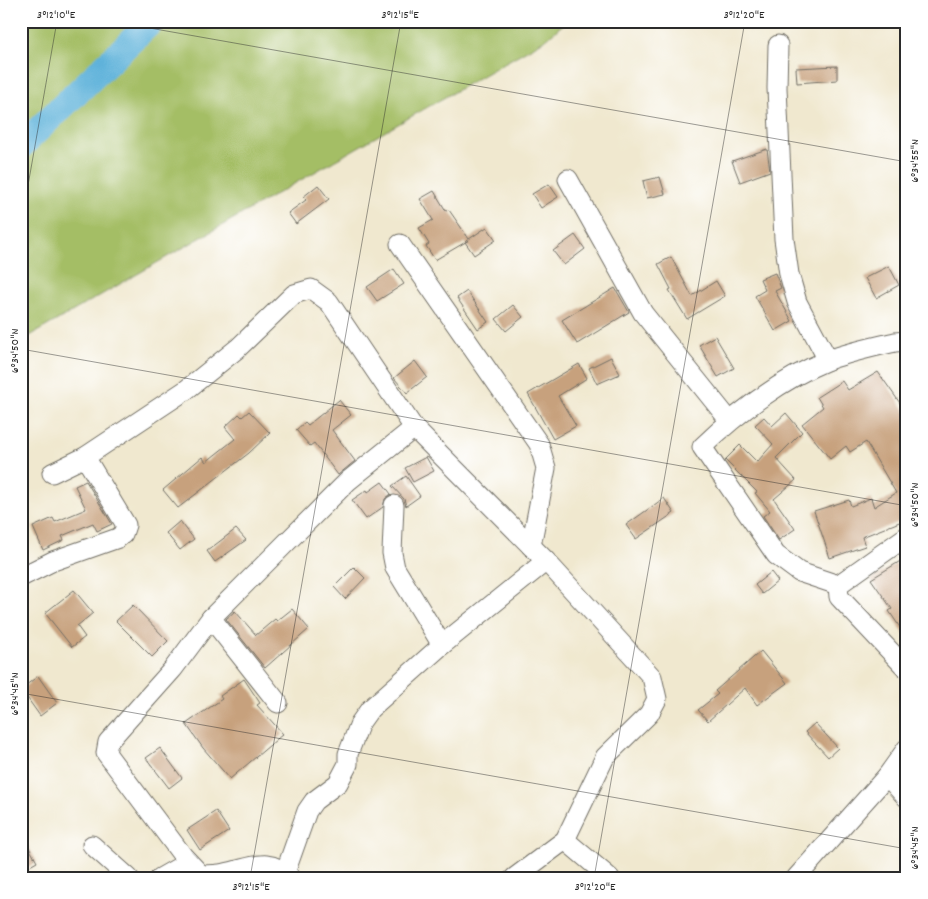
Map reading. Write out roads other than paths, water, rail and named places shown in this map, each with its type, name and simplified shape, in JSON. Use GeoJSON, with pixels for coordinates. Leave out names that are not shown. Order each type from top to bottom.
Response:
{"type":"FeatureCollection","features":[{"type":"Feature","properties":{"kind":"street"},"geometry":{"type":"LineString","coordinates":[[778,45],[784,239],[789,274],[797,302],[828,360]]}},
{"type":"Feature","properties":{"kind":"street"},"geometry":{"type":"LineString","coordinates":[[568,179],[643,313],[729,420]]}},
{"type":"Feature","properties":{"kind":"street"},"geometry":{"type":"LineString","coordinates":[[400,244],[539,444],[546,468],[531,546]]}},
{"type":"Feature","properties":{"kind":"street"},"geometry":{"type":"LineString","coordinates":[[52,473],[85,457],[186,390],[238,348],[294,294],[310,289],[329,302],[414,428],[546,561],[652,678],[657,700],[649,714],[604,757],[565,840],[514,878]]}},
{"type":"Feature","properties":{"kind":"street"},"geometry":{"type":"LineString","coordinates":[[838,585],[799,572],[776,555],[702,447],[729,420],[774,390],[828,360],[886,344],[907,341]]}},
{"type":"Feature","properties":{"kind":"street"},"geometry":{"type":"LineString","coordinates":[[414,428],[348,481],[211,618],[173,669],[108,742],[106,753],[188,862],[201,875],[223,874],[261,863],[280,868],[288,875],[307,811],[314,801],[338,783],[348,764],[348,754],[360,723],[370,709],[442,645],[546,561]]}},
{"type":"Feature","properties":{"kind":"street"},"geometry":{"type":"LineString","coordinates":[[21,577],[52,561],[118,538],[123,534],[126,525],[85,457]]}},
{"type":"Feature","properties":{"kind":"street"},"geometry":{"type":"LineString","coordinates":[[394,505],[392,553],[395,568],[442,645]]}},
{"type":"Feature","properties":{"kind":"street"},"geometry":{"type":"LineString","coordinates":[[838,585],[907,536]]}},
{"type":"Feature","properties":{"kind":"street"},"geometry":{"type":"LineString","coordinates":[[838,585],[838,597],[907,669]]}},
{"type":"Feature","properties":{"kind":"street"},"geometry":{"type":"LineString","coordinates":[[211,618],[278,703]]}},
{"type":"Feature","properties":{"kind":"street"},"geometry":{"type":"LineString","coordinates":[[796,878],[887,776],[907,748]]}},
{"type":"Feature","properties":{"kind":"street"},"geometry":{"type":"LineString","coordinates":[[887,776],[907,798]]}},
{"type":"Feature","properties":{"kind":"street"},"geometry":{"type":"LineString","coordinates":[[565,840],[610,878]]}},
{"type":"Feature","properties":{"kind":"street"},"geometry":{"type":"LineString","coordinates":[[92,845],[129,878]]}},
{"type":"Feature","properties":{"kind":"street"},"geometry":{"type":"LineString","coordinates":[[160,878],[188,862]]}},
{"type":"Feature","properties":{"kind":"waterway"},"geometry":{"type":"LineString","coordinates":[[21,146],[152,21]]}}]}
